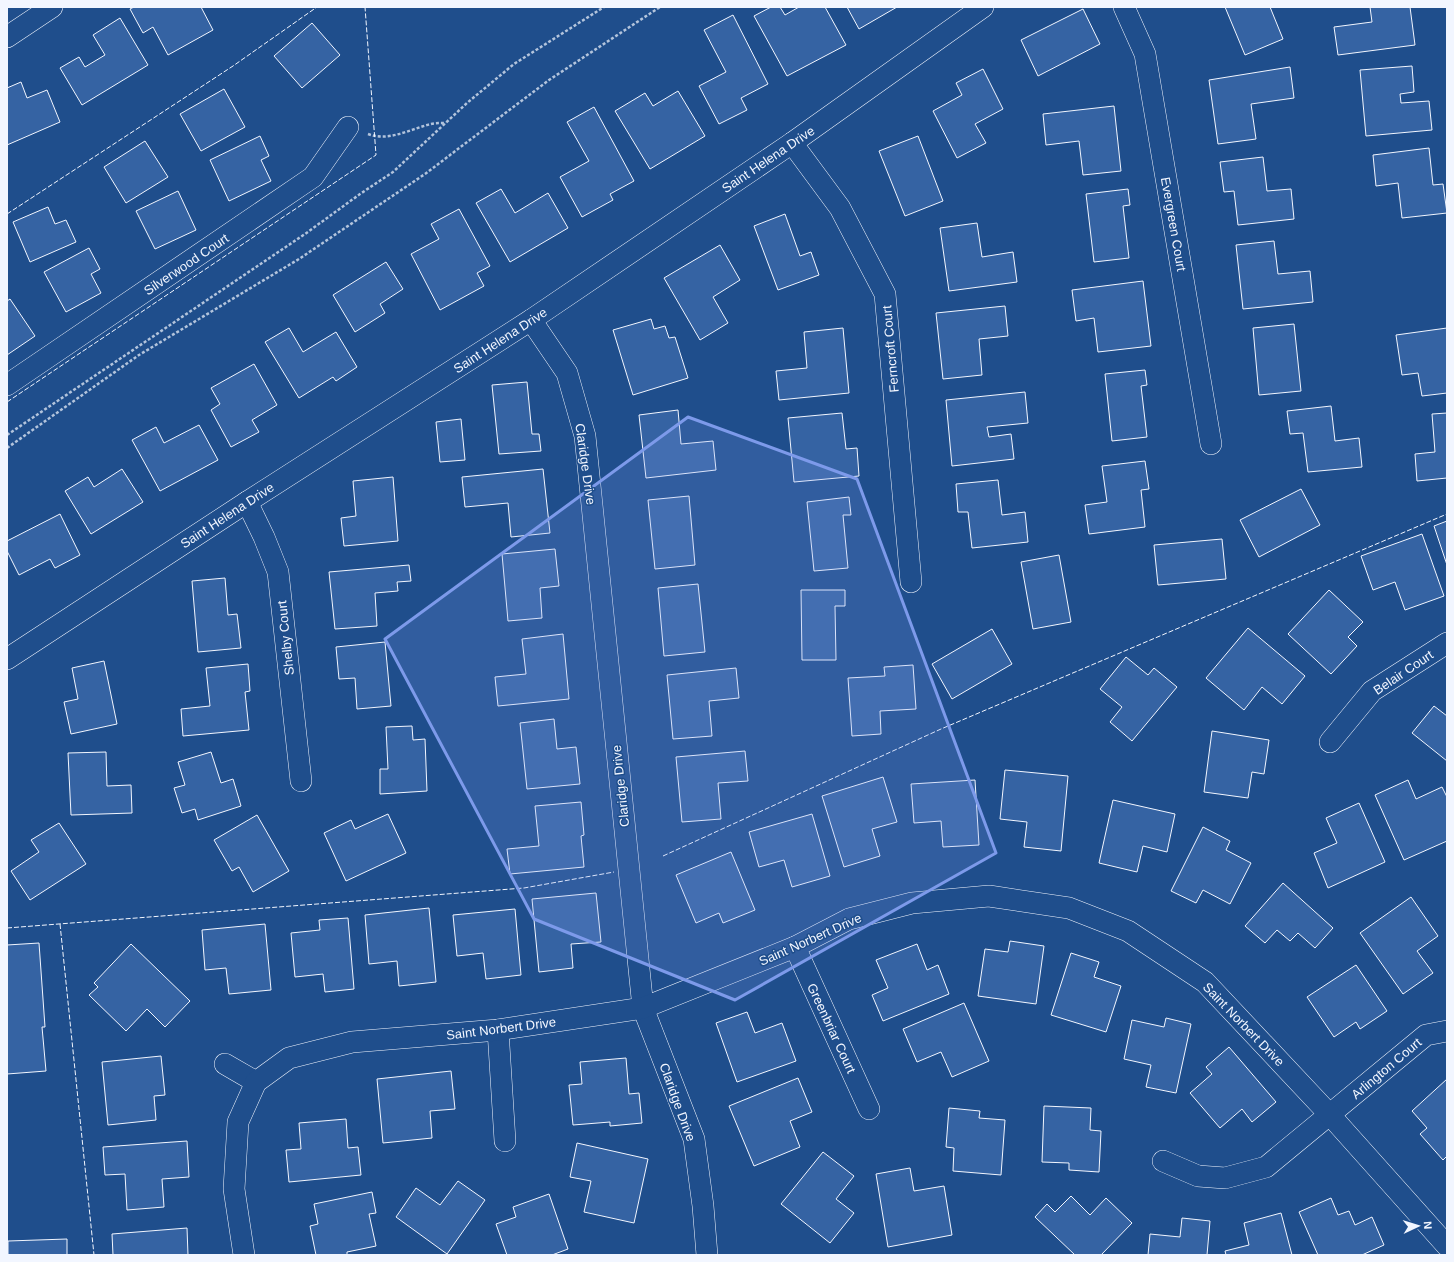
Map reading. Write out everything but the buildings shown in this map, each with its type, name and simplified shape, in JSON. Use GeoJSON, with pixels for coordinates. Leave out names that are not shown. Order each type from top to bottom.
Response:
{"type":"FeatureCollection","features":[{"type":"Feature","properties":{"kind":"street"},"geometry":{"type":"LineString","coordinates":[[7,37],[52,7]]}},
{"type":"Feature","properties":{"kind":"street","name":"Saint Helena Drive"},"geometry":{"type":"LineString","coordinates":[[7,659],[247,502],[532,320],[792,143],[983,7]]}},
{"type":"Feature","properties":{"kind":"street","name":"Evergreen Court"},"geometry":{"type":"LineString","coordinates":[[1124,7],[1145,54],[1211,444]]}},
{"type":"Feature","properties":{"kind":"street","name":"Silverwood Court"},"geometry":{"type":"LineString","coordinates":[[7,384],[313,177],[348,127]]}},
{"type":"Feature","properties":{"kind":"street","name":"Ferncroft Court"},"geometry":{"type":"LineString","coordinates":[[792,143],[840,208],[885,294],[911,582]]}},
{"type":"Feature","properties":{"kind":"street","name":"Claridge Drive"},"geometry":{"type":"LineString","coordinates":[[532,320],[567,373],[585,436],[643,1008],[694,1139],[703,1206],[707,1255]]}},
{"type":"Feature","properties":{"kind":"street","name":"Shelby Court"},"geometry":{"type":"LineString","coordinates":[[247,502],[264,536],[278,572],[301,781]]}},
{"type":"Feature","properties":{"kind":"street","name":"Belair Court"},"geometry":{"type":"LineString","coordinates":[[1330,742],[1372,692],[1447,642]]}},
{"type":"Feature","properties":{"kind":"street","name":"Saint Norbert Drive"},"geometry":{"type":"LineString","coordinates":[[256,1082],[290,1058],[352,1042],[498,1030],[643,1008],[795,947],[849,919],[912,903],[989,896],[1069,908],[1128,931],[1205,982],[1330,1114],[1447,1246]]}},
{"type":"Feature","properties":{"kind":"street","name":"Greenbriar Court"},"geometry":{"type":"LineString","coordinates":[[795,947],[869,1109]]}},
{"type":"Feature","properties":{"kind":"street"},"geometry":{"type":"LineString","coordinates":[[498,1030],[505,1141]]}},
{"type":"Feature","properties":{"kind":"street","name":"Arlington Court"},"geometry":{"type":"LineString","coordinates":[[1163,1161],[1198,1176],[1225,1178],[1266,1167],[1426,1036],[1447,1031]]}},
{"type":"Feature","properties":{"kind":"street"},"geometry":{"type":"LineString","coordinates":[[225,1064],[256,1082],[238,1122],[234,1189],[244,1255]]}},
{"type":"Feature","properties":{"kind":"path"},"geometry":{"type":"LineString","coordinates":[[7,435],[305,234],[393,172],[482,90],[514,64],[604,7]]}},
{"type":"Feature","properties":{"kind":"path"},"geometry":{"type":"LineString","coordinates":[[7,448],[139,355],[299,259],[425,174],[550,80],[660,7]]}},
{"type":"Feature","properties":{"kind":"path"},"geometry":{"type":"LineString","coordinates":[[348,127],[375,137],[400,134],[432,124],[447,122]]}},
{"type":"Feature","properties":{"kind":"highlighted area"},"geometry":{"type":"Polygon","coordinates":[[[688,417],[857,479],[996,853],[735,1000],[534,919],[385,639],[688,417]]]}},
{"type":"Feature","properties":{"kind":"fence"},"geometry":{"type":"LineString","coordinates":[[7,214],[233,66],[317,7]]}},
{"type":"Feature","properties":{"kind":"fence"},"geometry":{"type":"LineString","coordinates":[[7,402],[376,155],[365,7]]}},
{"type":"Feature","properties":{"kind":"fence"},"geometry":{"type":"LineString","coordinates":[[663,856],[941,729],[1447,514]]}},
{"type":"Feature","properties":{"kind":"fence"},"geometry":{"type":"LineString","coordinates":[[7,928],[524,888],[614,872]]}},
{"type":"Feature","properties":{"kind":"fence"},"geometry":{"type":"LineString","coordinates":[[60,924],[94,1255]]}}]}
